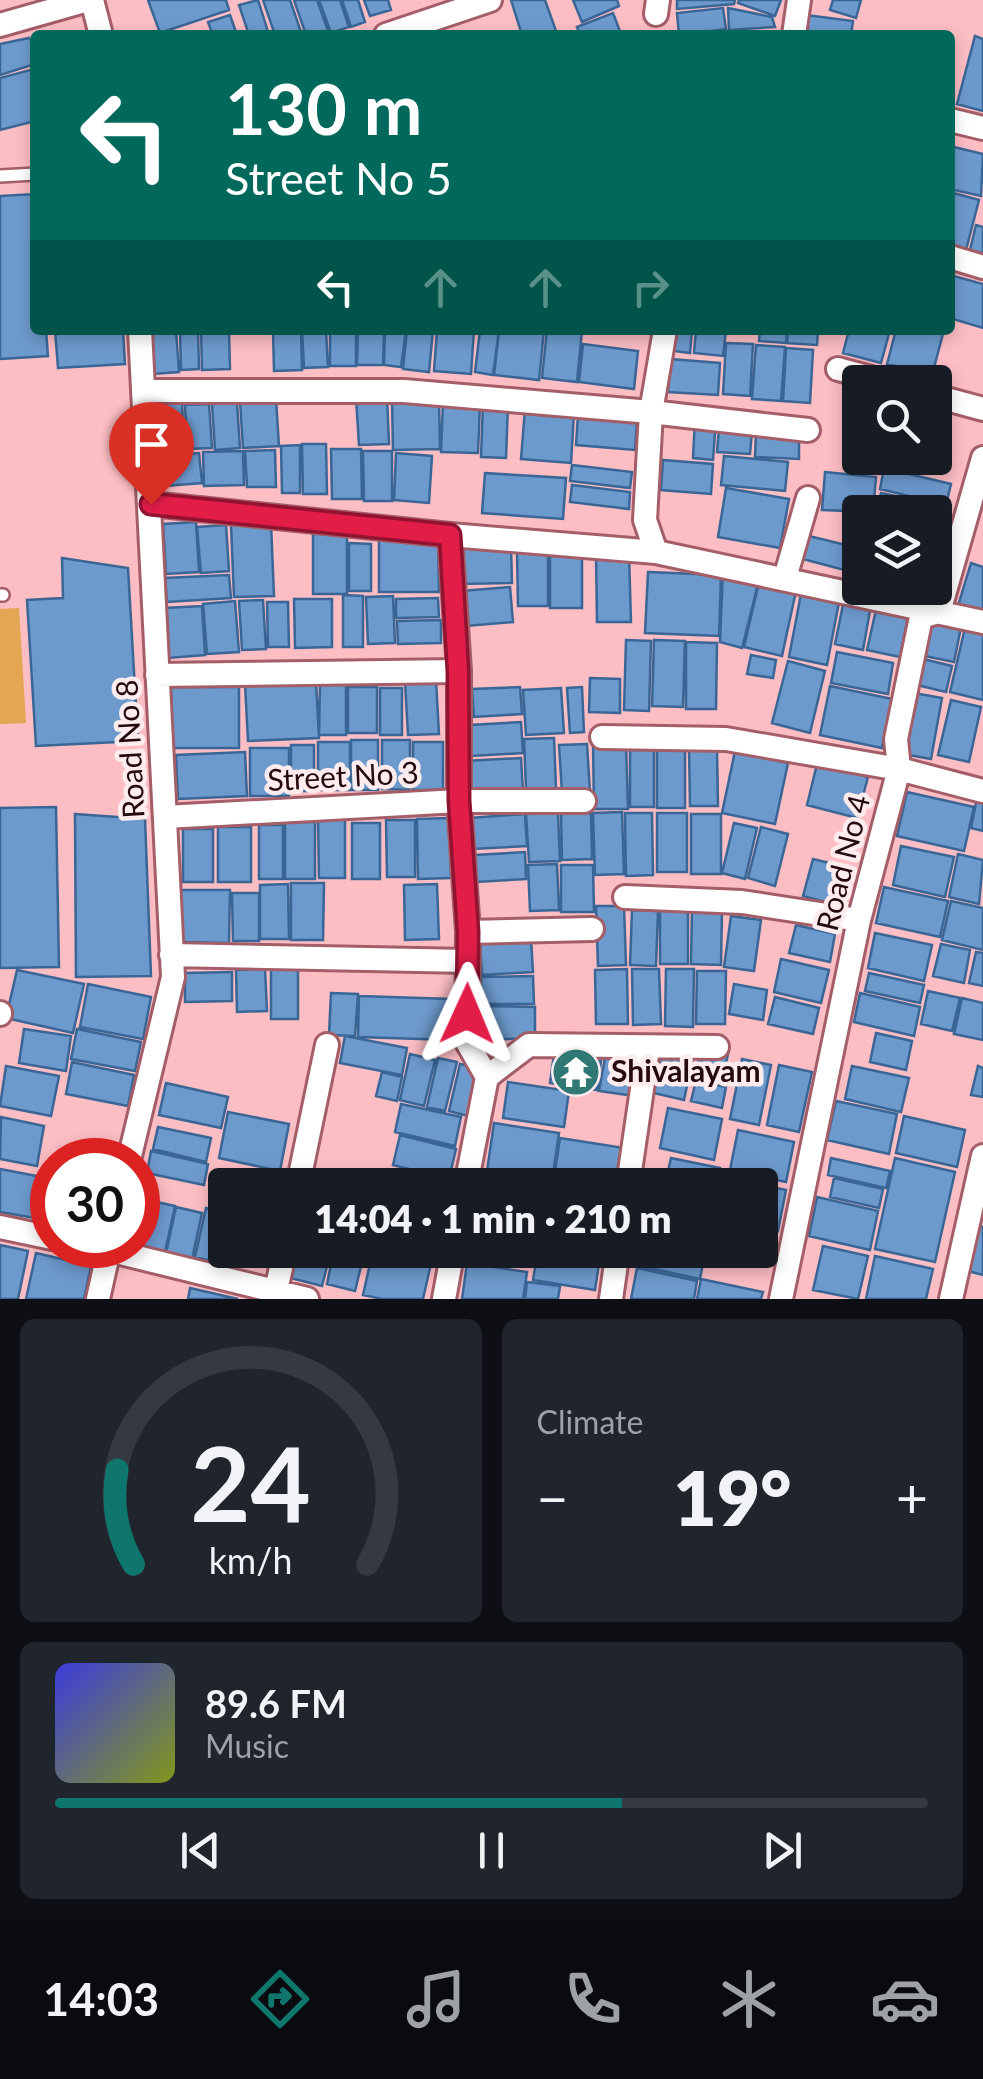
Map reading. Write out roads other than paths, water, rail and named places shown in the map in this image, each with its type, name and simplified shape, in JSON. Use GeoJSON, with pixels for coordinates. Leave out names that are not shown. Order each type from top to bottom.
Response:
{"type":"FeatureCollection","features":[{"type":"Feature","properties":{"kind":"street"},"geometry":{"type":"LineString","coordinates":[[0,26],[26,9],[90,0],[99,30]]}},
{"type":"Feature","properties":{"kind":"street"},"geometry":{"type":"LineString","coordinates":[[401,30],[490,0]]}},
{"type":"Feature","properties":{"kind":"street"},"geometry":{"type":"LineString","coordinates":[[795,30],[799,0]]}},
{"type":"Feature","properties":{"kind":"street"},"geometry":{"type":"LineString","coordinates":[[955,121],[983,128]]}},
{"type":"Feature","properties":{"kind":"street"},"geometry":{"type":"LineString","coordinates":[[955,259],[983,267]]}},
{"type":"Feature","properties":{"kind":"street","name":"Road No 8"},"geometry":{"type":"LineString","coordinates":[[134,1138],[173,977],[140,335]]}},
{"type":"Feature","properties":{"kind":"street"},"geometry":{"type":"LineString","coordinates":[[656,552],[644,520],[651,412],[664,335]]}},
{"type":"Feature","properties":{"kind":"street"},"geometry":{"type":"LineString","coordinates":[[838,369],[842,370]]}},
{"type":"Feature","properties":{"kind":"street"},"geometry":{"type":"LineString","coordinates":[[143,391],[404,391],[808,430]]}},
{"type":"Feature","properties":{"kind":"street"},"geometry":{"type":"LineString","coordinates":[[952,401],[983,410]]}},
{"type":"Feature","properties":{"kind":"street","name":"Road No 4"},"geometry":{"type":"LineString","coordinates":[[781,1299],[859,920],[899,769],[896,739],[921,617],[939,612],[983,458]]}},
{"type":"Feature","properties":{"kind":"street"},"geometry":{"type":"LineString","coordinates":[[785,578],[808,498]]}},
{"type":"Feature","properties":{"kind":"street"},"geometry":{"type":"LineString","coordinates":[[151,504],[656,552],[983,622]]}},
{"type":"Feature","properties":{"kind":"street"},"geometry":{"type":"LineString","coordinates":[[450,535],[458,671],[459,801],[468,932],[467,1042],[487,1076],[469,1168]]}},
{"type":"Feature","properties":{"kind":"street"},"geometry":{"type":"LineString","coordinates":[[157,674],[458,671]]}},
{"type":"Feature","properties":{"kind":"street"},"geometry":{"type":"LineString","coordinates":[[602,737],[726,738],[899,769],[983,791]]}},
{"type":"Feature","properties":{"kind":"street","name":"Street No 3"},"geometry":{"type":"LineString","coordinates":[[165,817],[459,801],[584,801]]}},
{"type":"Feature","properties":{"kind":"street"},"geometry":{"type":"LineString","coordinates":[[625,897],[742,902],[859,920]]}},
{"type":"Feature","properties":{"kind":"street"},"geometry":{"type":"LineString","coordinates":[[468,932],[592,929]]}},
{"type":"Feature","properties":{"kind":"street"},"geometry":{"type":"LineString","coordinates":[[171,955],[468,960]]}},
{"type":"Feature","properties":{"kind":"street"},"geometry":{"type":"LineString","coordinates":[[302,1168],[327,1045]]}},
{"type":"Feature","properties":{"kind":"street"},"geometry":{"type":"LineString","coordinates":[[487,1076],[528,1046],[717,1047]]}},
{"type":"Feature","properties":{"kind":"street"},"geometry":{"type":"LineString","coordinates":[[630,1168],[648,1048]]}},
{"type":"Feature","properties":{"kind":"street"},"geometry":{"type":"LineString","coordinates":[[950,1299],[983,1156]]}},
{"type":"Feature","properties":{"kind":"street"},"geometry":{"type":"LineString","coordinates":[[0,1227],[30,1233]]}},
{"type":"Feature","properties":{"kind":"street"},"geometry":{"type":"LineString","coordinates":[[160,1262],[275,1295],[307,1299]]}},
{"type":"Feature","properties":{"kind":"street"},"geometry":{"type":"LineString","coordinates":[[98,1299],[100,1268]]}},
{"type":"Feature","properties":{"kind":"street"},"geometry":{"type":"LineString","coordinates":[[275,1295],[280,1268]]}},
{"type":"Feature","properties":{"kind":"street"},"geometry":{"type":"LineString","coordinates":[[444,1299],[450,1268]]}},
{"type":"Feature","properties":{"kind":"street"},"geometry":{"type":"LineString","coordinates":[[611,1299],[615,1268]]}},
{"type":"Feature","properties":{"kind":"lane"},"geometry":{"type":"LineString","coordinates":[[0,176],[30,174]]}},
{"type":"Feature","properties":{"kind":"place","name":"Shivalayam"},"geometry":{"type":"Point","coordinates":[576,1072]}}]}
